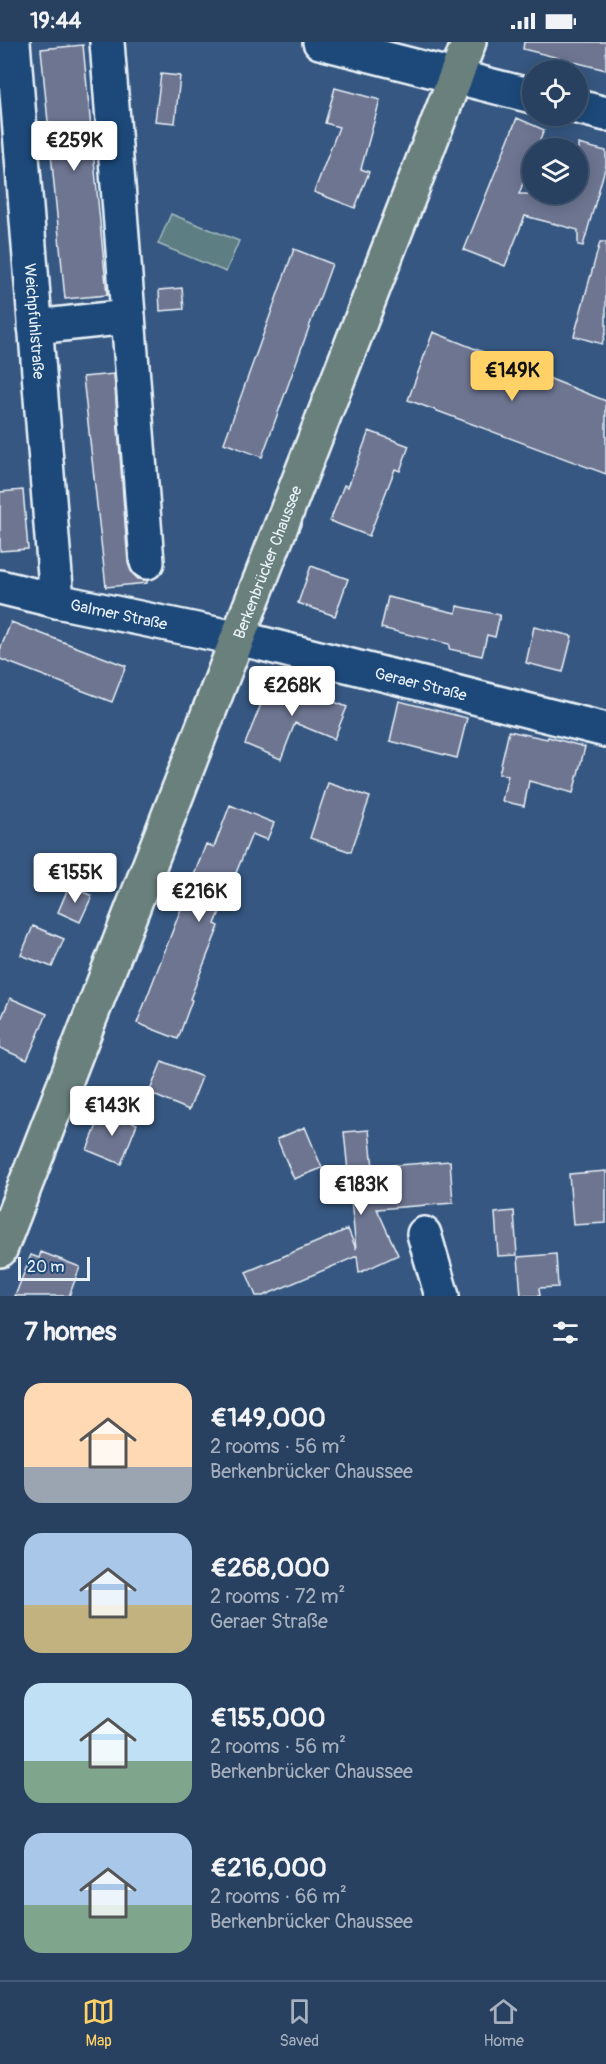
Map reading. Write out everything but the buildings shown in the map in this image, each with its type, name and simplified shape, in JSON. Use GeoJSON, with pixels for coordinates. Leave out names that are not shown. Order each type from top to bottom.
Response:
{"type":"FeatureCollection","features":[{"type":"Feature","properties":{"kind":"main road","name":"Berkenbrücker Chaussee"},"geometry":{"type":"LineString","coordinates":[[0,1250],[470,42]]}},
{"type":"Feature","properties":{"kind":"street","name":"Weichpfuhlstraße"},"geometry":{"type":"LineString","coordinates":[[14,42],[57,602]]}},
{"type":"Feature","properties":{"kind":"street"},"geometry":{"type":"LineString","coordinates":[[107,42],[147,562]]}},
{"type":"Feature","properties":{"kind":"street"},"geometry":{"type":"LineString","coordinates":[[320,42],[522,94]]}},
{"type":"Feature","properties":{"kind":"street"},"geometry":{"type":"LineString","coordinates":[[588,110],[606,114]]}},
{"type":"Feature","properties":{"kind":"street"},"geometry":{"type":"LineString","coordinates":[[35,327],[128,318]]}},
{"type":"Feature","properties":{"kind":"street","name":"Galmer Straße"},"geometry":{"type":"LineString","coordinates":[[0,587],[57,602],[237,640]]}},
{"type":"Feature","properties":{"kind":"street","name":"Geraer Straße"},"geometry":{"type":"LineString","coordinates":[[237,640],[259,643],[606,730]]}},
{"type":"Feature","properties":{"kind":"street"},"geometry":{"type":"LineString","coordinates":[[424,1234],[442,1296]]}},
{"type":"Feature","properties":{"kind":"green space"},"geometry":{"type":"Polygon","coordinates":[[[171,214],[239,241],[226,272],[158,244],[171,214]]]}}]}
